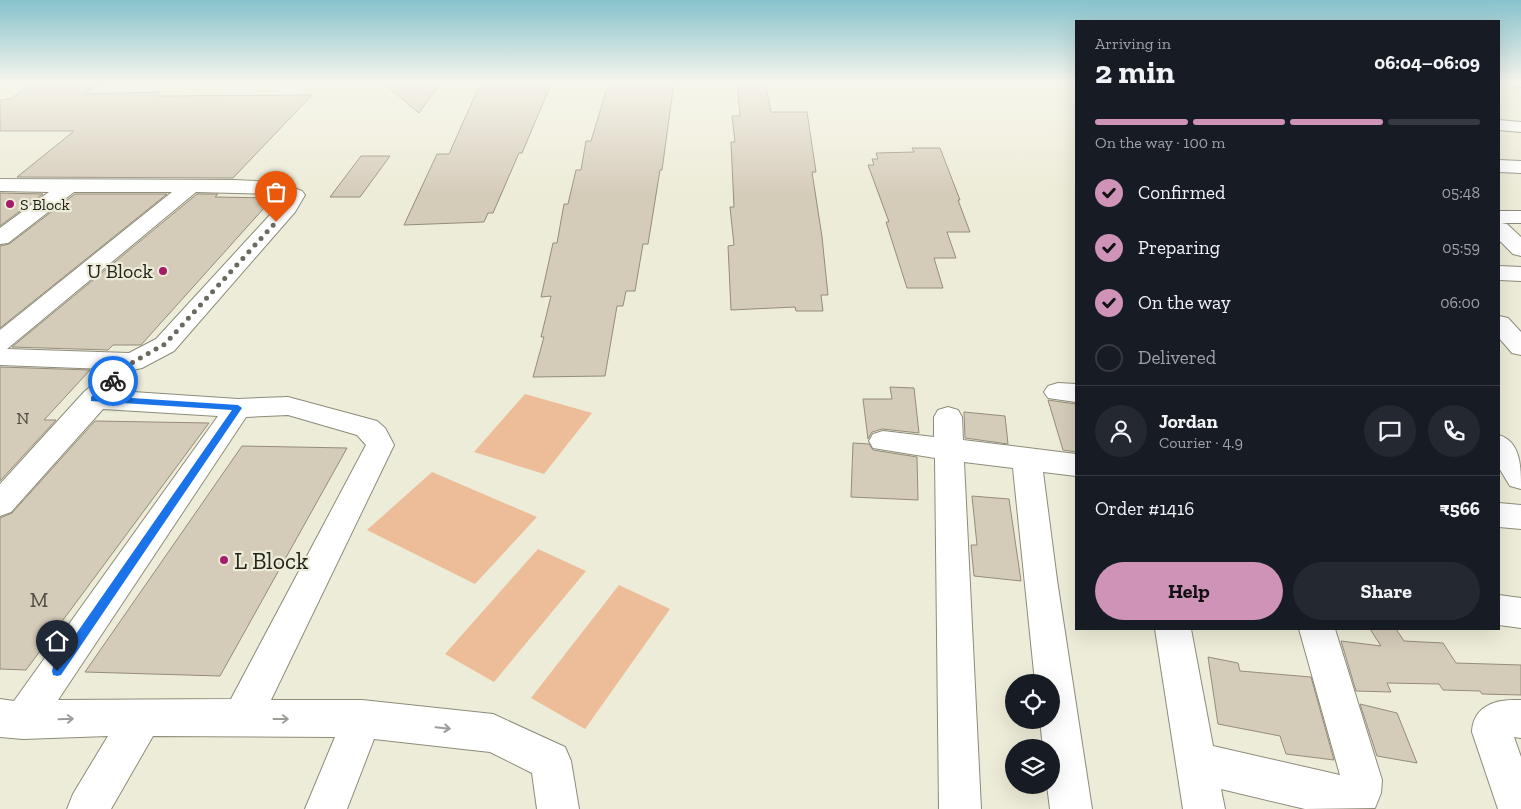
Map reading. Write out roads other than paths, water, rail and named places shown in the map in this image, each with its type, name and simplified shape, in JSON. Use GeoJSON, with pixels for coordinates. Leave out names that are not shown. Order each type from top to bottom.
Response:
{"type":"FeatureCollection","features":[{"type":"Feature","properties":{"kind":"street"},"geometry":{"type":"LineString","coordinates":[[1500,125],[1521,127]]}},
{"type":"Feature","properties":{"kind":"street"},"geometry":{"type":"LineString","coordinates":[[1500,166],[1521,167]]}},
{"type":"Feature","properties":{"kind":"street"},"geometry":{"type":"LineString","coordinates":[[0,185],[189,188],[234,186],[277,188],[295,195],[288,208],[165,344],[133,362],[94,399],[0,504]]}},
{"type":"Feature","properties":{"kind":"street"},"geometry":{"type":"LineString","coordinates":[[0,238],[69,186]]}},
{"type":"Feature","properties":{"kind":"street"},"geometry":{"type":"LineString","coordinates":[[0,343],[189,188]]}},
{"type":"Feature","properties":{"kind":"street"},"geometry":{"type":"LineString","coordinates":[[1500,217],[1521,217]]}},
{"type":"Feature","properties":{"kind":"street"},"geometry":{"type":"LineString","coordinates":[[1500,230],[1521,249]]}},
{"type":"Feature","properties":{"kind":"street"},"geometry":{"type":"LineString","coordinates":[[1500,273],[1521,274]]}},
{"type":"Feature","properties":{"kind":"street"},"geometry":{"type":"LineString","coordinates":[[1500,324],[1521,347]]}},
{"type":"Feature","properties":{"kind":"street"},"geometry":{"type":"LineString","coordinates":[[0,357],[133,362]]}},
{"type":"Feature","properties":{"kind":"street"},"geometry":{"type":"LineString","coordinates":[[94,399],[238,408],[288,406],[367,428],[375,435],[380,445],[241,719]]}},
{"type":"Feature","properties":{"kind":"street"},"geometry":{"type":"LineString","coordinates":[[12,719],[238,408]]}},
{"type":"Feature","properties":{"kind":"street"},"geometry":{"type":"LineString","coordinates":[[883,441],[948,433],[1027,459],[1075,465]]}},
{"type":"Feature","properties":{"kind":"street"},"geometry":{"type":"LineString","coordinates":[[948,433],[960,809]]}},
{"type":"Feature","properties":{"kind":"street"},"geometry":{"type":"LineString","coordinates":[[1500,446],[1521,478]]}},
{"type":"Feature","properties":{"kind":"street"},"geometry":{"type":"LineString","coordinates":[[1027,459],[1040,580],[1071,809]]}},
{"type":"Feature","properties":{"kind":"street"},"geometry":{"type":"LineString","coordinates":[[1500,515],[1521,518]]}},
{"type":"Feature","properties":{"kind":"street"},"geometry":{"type":"LineString","coordinates":[[1500,610],[1521,613]]}},
{"type":"Feature","properties":{"kind":"street"},"geometry":{"type":"LineString","coordinates":[[1173,630],[1204,809]]}},
{"type":"Feature","properties":{"kind":"street"},"geometry":{"type":"LineString","coordinates":[[1195,762],[1332,795],[1347,796],[1360,793],[1362,780],[1317,630]]}},
{"type":"Feature","properties":{"kind":"street"},"geometry":{"type":"LineString","coordinates":[[12,719],[142,717],[362,719],[493,733],[551,761],[558,809]]}},
{"type":"Feature","properties":{"kind":"street"},"geometry":{"type":"LineString","coordinates":[[88,809],[142,717]]}},
{"type":"Feature","properties":{"kind":"street"},"geometry":{"type":"LineString","coordinates":[[1519,809],[1492,732],[1492,724],[1509,718],[1521,719]]}},
{"type":"Feature","properties":{"kind":"street"},"geometry":{"type":"LineString","coordinates":[[326,809],[362,719]]}},
{"type":"Feature","properties":{"kind":"place","name":"S Block"},"geometry":{"type":"Point","coordinates":[10,204]}},
{"type":"Feature","properties":{"kind":"place","name":"U Block"},"geometry":{"type":"Point","coordinates":[163,271]}},
{"type":"Feature","properties":{"kind":"place","name":"L Block"},"geometry":{"type":"Point","coordinates":[224,560]}}]}
